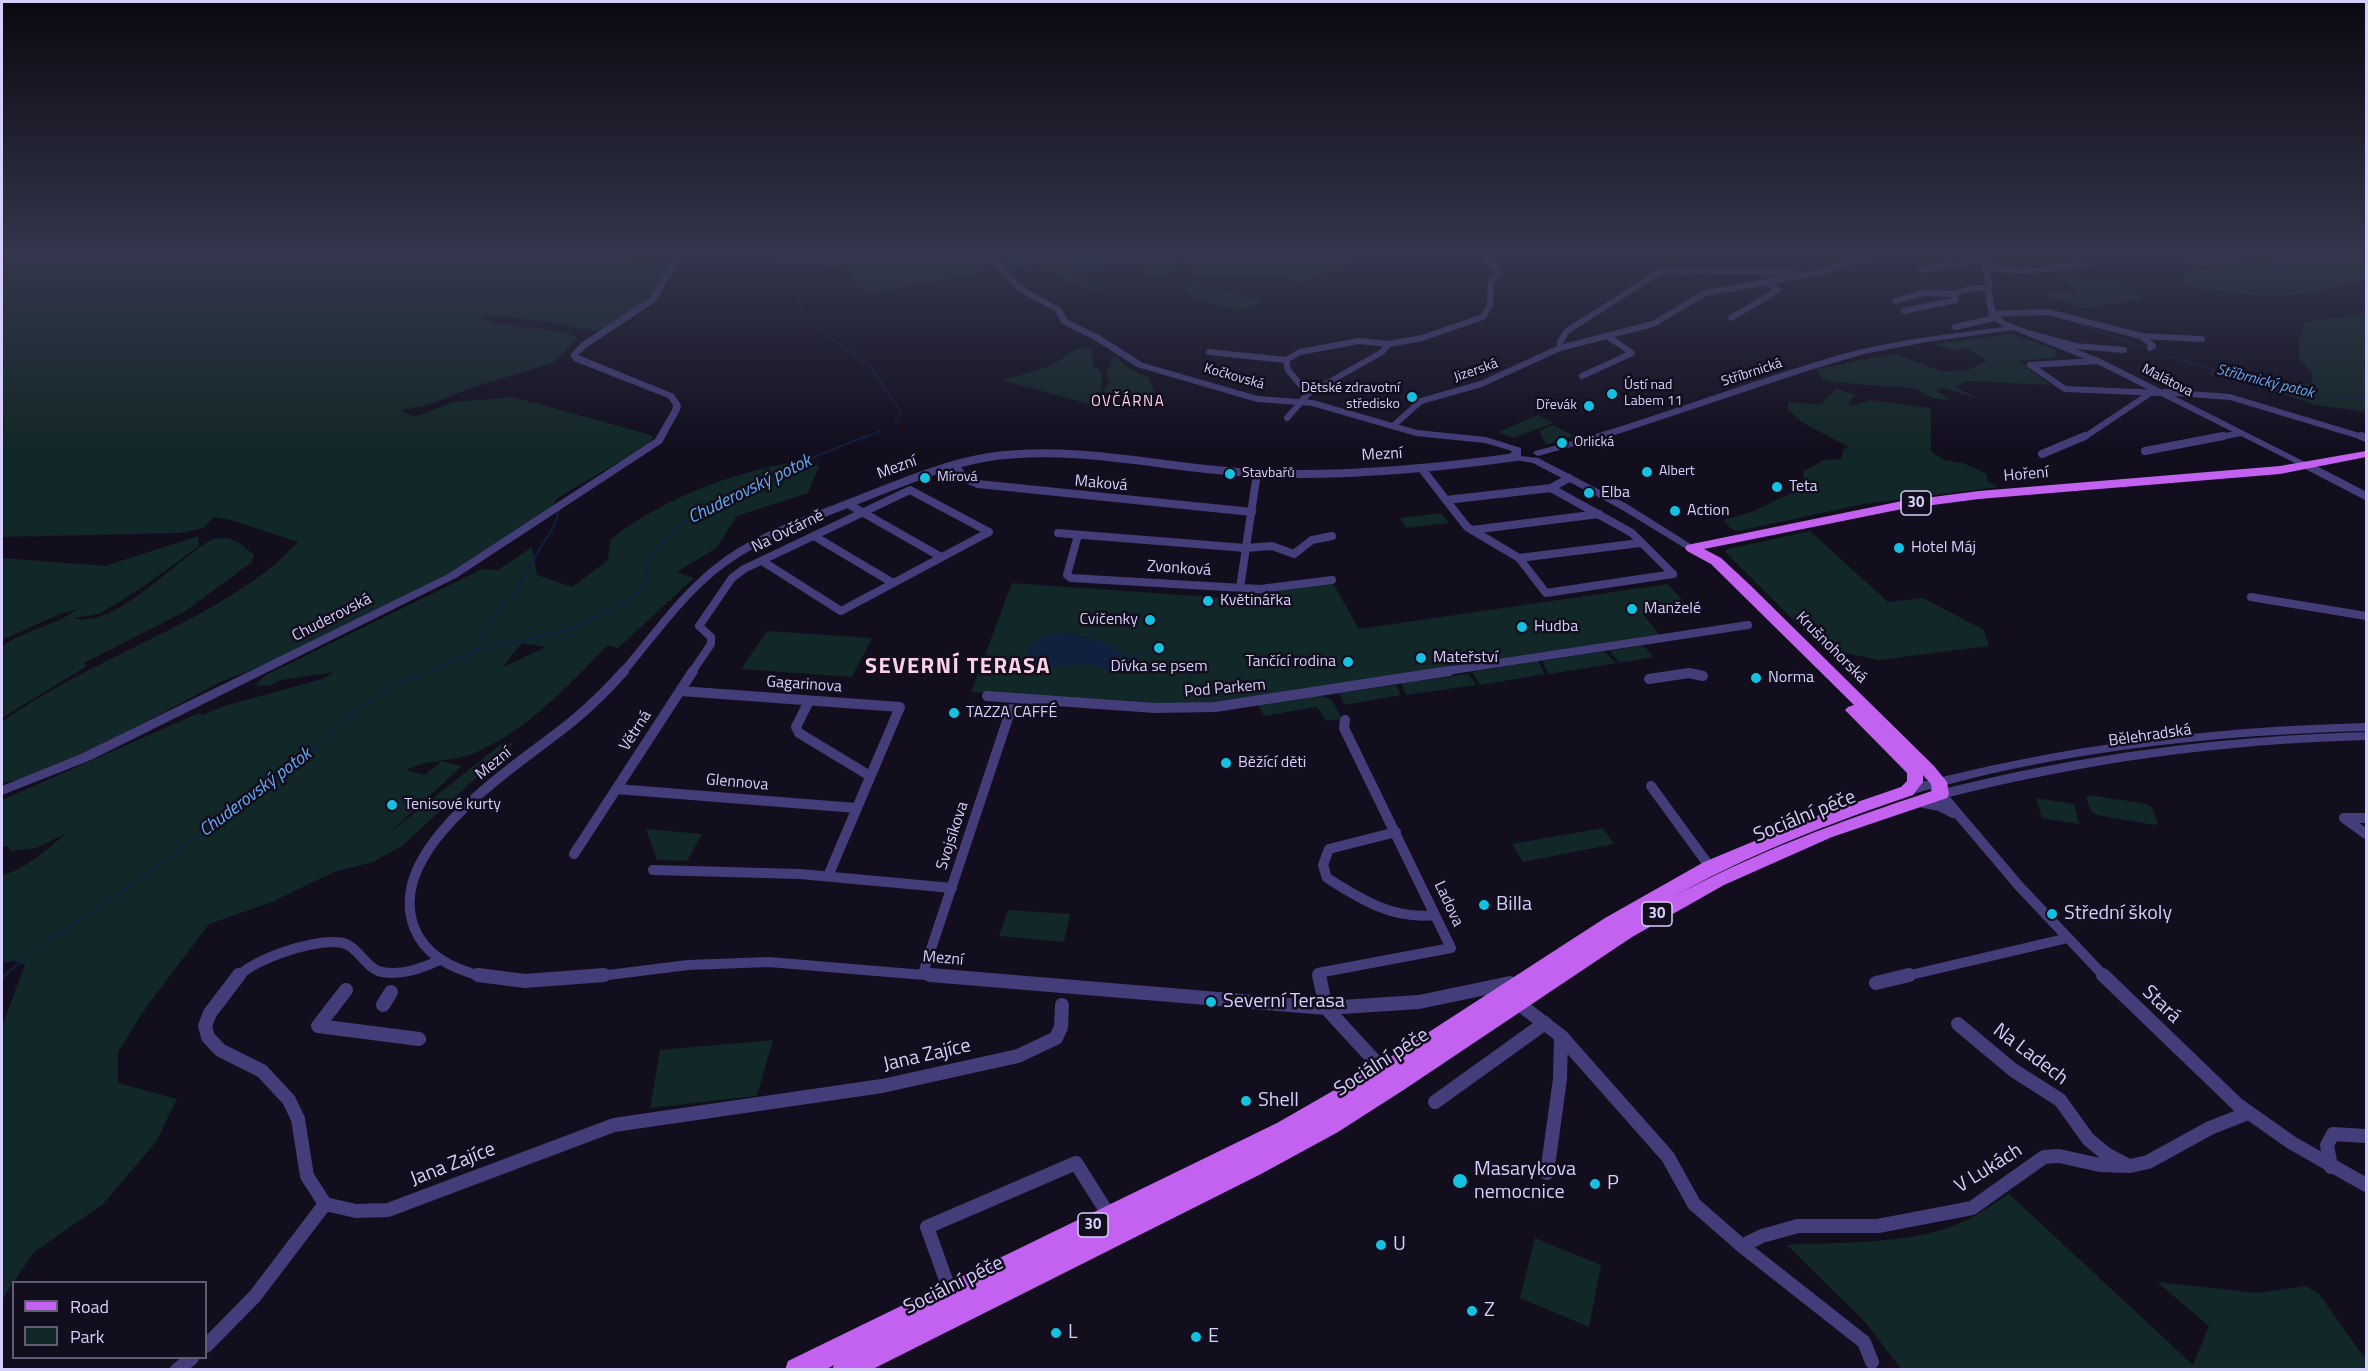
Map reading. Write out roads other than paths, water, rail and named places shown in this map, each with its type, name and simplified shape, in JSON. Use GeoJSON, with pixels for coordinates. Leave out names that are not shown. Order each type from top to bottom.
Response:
{"type":"FeatureCollection","features":[{"type":"Feature","properties":{"kind":"main road","name":"Hoření"},"geometry":{"type":"LineString","coordinates":[[1692,548],[1913,503],[2308,466],[2367,454]]}},
{"type":"Feature","properties":{"kind":"main road","name":"Krušnohorská"},"geometry":{"type":"LineString","coordinates":[[1692,548],[1930,781]]}},
{"type":"Feature","properties":{"kind":"main road","name":"Sociální péče"},"geometry":{"type":"LineString","coordinates":[[796,1370],[1392,1077],[1519,1004],[1625,932],[1726,876],[1912,796],[1930,781]]}},
{"type":"Feature","properties":{"kind":"main road"},"geometry":{"type":"LineString","coordinates":[[1912,796],[1915,782],[1930,781]]}},
{"type":"Feature","properties":{"kind":"main road","name":"Sociální péče"},"geometry":{"type":"LineString","coordinates":[[844,1370],[1253,1167],[1330,1125],[1527,978],[1612,922],[1710,867],[1810,824],[1912,796]]}},
{"type":"Feature","properties":{"kind":"street","name":"Chuderovská"},"geometry":{"type":"LineString","coordinates":[[2,791],[42,777],[97,752],[452,576],[659,441],[676,410],[677,405],[671,396],[577,359],[574,355],[578,349],[622,320]]}},
{"type":"Feature","properties":{"kind":"street","name":"Kočkovská"},"geometry":{"type":"LineString","coordinates":[[1064,320],[1140,365],[1257,399],[1300,401],[1420,434],[1494,442],[1517,453],[1524,460],[1537,457]]}},
{"type":"Feature","properties":{"kind":"street"},"geometry":{"type":"LineString","coordinates":[[1209,352],[1286,360],[1300,352],[1359,341],[1389,344],[1432,335],[1470,320]]}},
{"type":"Feature","properties":{"kind":"street"},"geometry":{"type":"LineString","coordinates":[[1560,348],[1560,342],[1567,331],[1584,320]]}},
{"type":"Feature","properties":{"kind":"street","name":"Jizerská"},"geometry":{"type":"LineString","coordinates":[[1393,426],[1421,401],[1481,384],[1560,348],[1653,324],[1660,320]]}},
{"type":"Feature","properties":{"kind":"street"},"geometry":{"type":"LineString","coordinates":[[1955,327],[1979,320]]}},
{"type":"Feature","properties":{"kind":"street","name":"Malátova"},"geometry":{"type":"LineString","coordinates":[[2000,320],[2029,335],[2098,361],[2163,392],[2241,434],[2367,496]]}},
{"type":"Feature","properties":{"kind":"street"},"geometry":{"type":"LineString","coordinates":[[2083,320],[2141,336],[2202,339]]}},
{"type":"Feature","properties":{"kind":"street","name":"Stříbrnická"},"geometry":{"type":"LineString","coordinates":[[1537,457],[1843,357],[1900,345],[2013,328]]}},
{"type":"Feature","properties":{"kind":"street"},"geometry":{"type":"LineString","coordinates":[[2029,335],[2039,334],[2076,346],[2124,350]]}},
{"type":"Feature","properties":{"kind":"street"},"geometry":{"type":"LineString","coordinates":[[1582,376],[1632,353],[1607,336]]}},
{"type":"Feature","properties":{"kind":"street"},"geometry":{"type":"LineString","coordinates":[[2141,336],[2153,346],[2150,348]]}},
{"type":"Feature","properties":{"kind":"street"},"geometry":{"type":"LineString","coordinates":[[1287,418],[1308,394],[1382,352],[1389,344]]}},
{"type":"Feature","properties":{"kind":"street"},"geometry":{"type":"LineString","coordinates":[[1286,360],[1288,370],[1308,394]]}},
{"type":"Feature","properties":{"kind":"street"},"geometry":{"type":"LineString","coordinates":[[2098,361],[2030,365],[2065,389],[2230,397],[2367,438]]}},
{"type":"Feature","properties":{"kind":"street"},"geometry":{"type":"LineString","coordinates":[[2042,454],[2083,438],[2109,423],[2149,394]]}},
{"type":"Feature","properties":{"kind":"street"},"geometry":{"type":"LineString","coordinates":[[2145,451],[2241,434]]}},
{"type":"Feature","properties":{"kind":"street","name":"Mezní"},"geometry":{"type":"LineString","coordinates":[[1517,453],[1422,469],[1337,474],[1257,473],[1066,454],[1015,455],[955,465],[848,504],[750,546],[708,575],[627,670],[600,697],[446,827],[414,873],[408,907],[413,926],[422,945],[440,960],[454,968],[491,978],[537,981],[680,965],[769,962],[1326,1008],[1404,1005],[1468,995],[1527,978]]}},
{"type":"Feature","properties":{"kind":"street","name":"Krušnohorská"},"geometry":{"type":"LineString","coordinates":[[1537,457],[1569,478],[1638,515],[1692,548]]}},
{"type":"Feature","properties":{"kind":"street","name":"Maková"},"geometry":{"type":"LineString","coordinates":[[955,465],[964,478],[978,484],[1252,512]]}},
{"type":"Feature","properties":{"kind":"street"},"geometry":{"type":"LineString","coordinates":[[1422,469],[1472,530],[1519,558],[1546,592],[1673,574],[1632,533],[1551,488]]}},
{"type":"Feature","properties":{"kind":"street"},"geometry":{"type":"LineString","coordinates":[[1240,588],[1257,473]]}},
{"type":"Feature","properties":{"kind":"street"},"geometry":{"type":"LineString","coordinates":[[1446,500],[1551,488],[1569,478]]}},
{"type":"Feature","properties":{"kind":"street","name":"Na Ovčárně"},"geometry":{"type":"LineString","coordinates":[[699,626],[732,578],[762,561],[910,490],[989,532],[941,557]]}},
{"type":"Feature","properties":{"kind":"street"},"geometry":{"type":"LineString","coordinates":[[848,504],[941,557]]}},
{"type":"Feature","properties":{"kind":"street"},"geometry":{"type":"LineString","coordinates":[[1472,530],[1599,514]]}},
{"type":"Feature","properties":{"kind":"street"},"geometry":{"type":"LineString","coordinates":[[1058,533],[1246,548],[1272,546],[1294,554],[1312,540],[1332,537]]}},
{"type":"Feature","properties":{"kind":"street","name":"Zvonková"},"geometry":{"type":"LineString","coordinates":[[1078,535],[1067,575],[1071,578],[1268,589],[1332,580]]}},
{"type":"Feature","properties":{"kind":"street"},"geometry":{"type":"LineString","coordinates":[[814,536],[892,583]]}},
{"type":"Feature","properties":{"kind":"street"},"geometry":{"type":"LineString","coordinates":[[1519,558],[1640,543]]}},
{"type":"Feature","properties":{"kind":"street"},"geometry":{"type":"LineString","coordinates":[[762,561],[841,610],[941,557]]}},
{"type":"Feature","properties":{"kind":"street"},"geometry":{"type":"LineString","coordinates":[[2251,597],[2294,602],[2367,616]]}},
{"type":"Feature","properties":{"kind":"street","name":"Pod Parkem"},"geometry":{"type":"LineString","coordinates":[[987,696],[1155,708],[1215,707],[1748,625]]}},
{"type":"Feature","properties":{"kind":"street","name":"Větrná"},"geometry":{"type":"LineString","coordinates":[[574,854],[711,644],[711,637],[699,626]]}},
{"type":"Feature","properties":{"kind":"street"},"geometry":{"type":"LineString","coordinates":[[1649,680],[1689,673],[1703,676]]}},
{"type":"Feature","properties":{"kind":"street","name":"Gagarinova"},"geometry":{"type":"LineString","coordinates":[[680,691],[900,707],[870,776]]}},
{"type":"Feature","properties":{"kind":"street"},"geometry":{"type":"LineString","coordinates":[[809,701],[796,727],[799,733],[870,776],[828,876]]}},
{"type":"Feature","properties":{"kind":"street","name":"Svojsíkova"},"geometry":{"type":"LineString","coordinates":[[923,973],[1011,709]]}},
{"type":"Feature","properties":{"kind":"street","name":"Ladova"},"geometry":{"type":"LineString","coordinates":[[1326,1008],[1318,973],[1451,948],[1344,728],[1346,720]]}},
{"type":"Feature","properties":{"kind":"street","name":"Bělehradská"},"geometry":{"type":"LineString","coordinates":[[1930,781],[2060,755],[2150,741],[2250,732],[2367,727]]}},
{"type":"Feature","properties":{"kind":"street","name":"Bělehradská"},"geometry":{"type":"LineString","coordinates":[[1930,781],[1960,789],[2072,764],[2166,750],[2267,740],[2367,736]]}},
{"type":"Feature","properties":{"kind":"street","name":"Stará"},"geometry":{"type":"LineString","coordinates":[[1930,781],[1958,816],[2068,938],[2146,1018],[2248,1113],[2331,1167],[2367,1185]]}},
{"type":"Feature","properties":{"kind":"street"},"geometry":{"type":"LineString","coordinates":[[1651,786],[1710,867]]}},
{"type":"Feature","properties":{"kind":"street","name":"Glennova"},"geometry":{"type":"LineString","coordinates":[[616,789],[856,808]]}},
{"type":"Feature","properties":{"kind":"street"},"geometry":{"type":"LineString","coordinates":[[1958,816],[1954,798],[1960,789]]}},
{"type":"Feature","properties":{"kind":"street","name":"Stará"},"geometry":{"type":"LineString","coordinates":[[1912,796],[1940,806],[1958,816]]}},
{"type":"Feature","properties":{"kind":"street"},"geometry":{"type":"LineString","coordinates":[[2367,818],[2344,818],[2367,834]]}},
{"type":"Feature","properties":{"kind":"street"},"geometry":{"type":"LineString","coordinates":[[1396,832],[1329,849],[1323,865],[1327,878],[1369,904],[1395,915],[1421,918],[1436,915]]}},
{"type":"Feature","properties":{"kind":"street"},"geometry":{"type":"LineString","coordinates":[[653,870],[828,876],[952,888]]}},
{"type":"Feature","properties":{"kind":"street"},"geometry":{"type":"LineString","coordinates":[[1876,983],[2068,938]]}},
{"type":"Feature","properties":{"kind":"street"},"geometry":{"type":"LineString","coordinates":[[207,1345],[258,1295],[325,1204],[307,1176],[298,1119],[289,1100],[262,1071],[220,1050],[208,1037],[205,1026],[210,1013],[241,973],[275,954],[310,944],[348,945],[381,972],[416,970],[440,960]]}},
{"type":"Feature","properties":{"kind":"street"},"geometry":{"type":"LineString","coordinates":[[346,990],[318,1026],[419,1039]]}},
{"type":"Feature","properties":{"kind":"street"},"geometry":{"type":"LineString","coordinates":[[383,1005],[392,992]]}},
{"type":"Feature","properties":{"kind":"street"},"geometry":{"type":"LineString","coordinates":[[1519,1004],[1561,1036],[1668,1156],[1694,1203],[1742,1246],[1864,1341],[1872,1362]]}},
{"type":"Feature","properties":{"kind":"street","name":"Jana Zajíce"},"geometry":{"type":"LineString","coordinates":[[325,1204],[356,1211],[388,1210],[614,1125],[882,1086],[1018,1056],[1056,1038],[1061,1027],[1062,1005]]}},
{"type":"Feature","properties":{"kind":"street"},"geometry":{"type":"LineString","coordinates":[[1326,1008],[1392,1077]]}},
{"type":"Feature","properties":{"kind":"street"},"geometry":{"type":"LineString","coordinates":[[1435,1102],[1545,1023]]}},
{"type":"Feature","properties":{"kind":"street","name":"Na Ladech"},"geometry":{"type":"LineString","coordinates":[[1958,1024],[2013,1070],[2060,1100],[2088,1139],[2106,1154],[2130,1166]]}},
{"type":"Feature","properties":{"kind":"street"},"geometry":{"type":"LineString","coordinates":[[1547,1173],[1560,1079],[1561,1036]]}},
{"type":"Feature","properties":{"kind":"street","name":"V Lukách"},"geometry":{"type":"LineString","coordinates":[[1742,1246],[1762,1236],[1798,1226],[1878,1226],[1972,1208],[2044,1157],[2059,1156],[2100,1164],[2130,1166],[2148,1162],[2210,1128],[2248,1113]]}},
{"type":"Feature","properties":{"kind":"street"},"geometry":{"type":"LineString","coordinates":[[2331,1167],[2327,1145],[2333,1134],[2367,1136]]}},
{"type":"Feature","properties":{"kind":"street","name":"Sociální péče"},"geometry":{"type":"LineString","coordinates":[[951,1294],[927,1227],[1076,1163],[1110,1217]]}},
{"type":"Feature","properties":{"kind":"street"},"geometry":{"type":"LineString","coordinates":[[177,1370],[191,1359]]}},
{"type":"Feature","properties":{"kind":"water"},"geometry":{"type":"Polygon","coordinates":[[[1056,633],[1086,637],[1108,644],[1124,656],[1128,664],[1113,672],[1088,664],[1041,665],[1028,657],[1029,646],[1043,637],[1056,633]]]}},
{"type":"Feature","properties":{"kind":"waterway","name":"Chuderovský potok"},"geometry":{"type":"LineString","coordinates":[[807,320],[870,366],[901,412],[895,424]]}},
{"type":"Feature","properties":{"kind":"waterway","name":"Stříbrnický potok"},"geometry":{"type":"LineString","coordinates":[[2075,322],[2143,348]]}},
{"type":"Feature","properties":{"kind":"waterway","name":"Stříbrnický potok"},"geometry":{"type":"LineString","coordinates":[[2164,355],[2291,392],[2343,399],[2366,398]]}},
{"type":"Feature","properties":{"kind":"waterway","name":"Chuderovský potok"},"geometry":{"type":"LineString","coordinates":[[863,438],[880,431]]}},
{"type":"Feature","properties":{"kind":"waterway","name":"Chuderovský potok"},"geometry":{"type":"LineString","coordinates":[[489,648],[565,631],[628,601],[644,587],[650,555],[679,525],[769,483],[807,460],[866,436]]}},
{"type":"Feature","properties":{"kind":"waterway"},"geometry":{"type":"LineString","coordinates":[[475,652],[485,638],[486,624],[514,592],[555,524],[559,510]]}},
{"type":"Feature","properties":{"kind":"waterway"},"geometry":{"type":"LineString","coordinates":[[1124,659],[1167,649]]}},
{"type":"Feature","properties":{"kind":"waterway","name":"Chuderovský potok"},"geometry":{"type":"LineString","coordinates":[[37,947],[116,896],[235,808],[273,785],[350,716],[387,688],[475,652]]}},
{"type":"Feature","properties":{"kind":"waterway","name":"Chuderovský potok"},"geometry":{"type":"LineString","coordinates":[[3,977],[27,956]]}},
{"type":"Feature","properties":{"kind":"place","name":"Ústí nad Labem 11"},"geometry":{"type":"Point","coordinates":[1612,394]}},
{"type":"Feature","properties":{"kind":"place","name":"Dětské zdravotní středisko"},"geometry":{"type":"Point","coordinates":[1412,397]}},
{"type":"Feature","properties":{"kind":"place","name":"Dřevák"},"geometry":{"type":"Point","coordinates":[1589,406]}},
{"type":"Feature","properties":{"kind":"place","name":"Orlická"},"geometry":{"type":"Point","coordinates":[1562,443]}},
{"type":"Feature","properties":{"kind":"place","name":"Albert"},"geometry":{"type":"Point","coordinates":[1647,472]}},
{"type":"Feature","properties":{"kind":"place","name":"Stavbařů"},"geometry":{"type":"Point","coordinates":[1230,474]}},
{"type":"Feature","properties":{"kind":"place","name":"Mírová"},"geometry":{"type":"Point","coordinates":[925,478]}},
{"type":"Feature","properties":{"kind":"place","name":"Teta"},"geometry":{"type":"Point","coordinates":[1777,487]}},
{"type":"Feature","properties":{"kind":"place","name":"Elba"},"geometry":{"type":"Point","coordinates":[1589,493]}},
{"type":"Feature","properties":{"kind":"place","name":"Action"},"geometry":{"type":"Point","coordinates":[1675,511]}},
{"type":"Feature","properties":{"kind":"place","name":"Hotel Máj"},"geometry":{"type":"Point","coordinates":[1899,548]}},
{"type":"Feature","properties":{"kind":"place","name":"Květinářka"},"geometry":{"type":"Point","coordinates":[1208,601]}},
{"type":"Feature","properties":{"kind":"place","name":"Manželé"},"geometry":{"type":"Point","coordinates":[1632,609]}},
{"type":"Feature","properties":{"kind":"place","name":"Cvičenky"},"geometry":{"type":"Point","coordinates":[1150,620]}},
{"type":"Feature","properties":{"kind":"place","name":"Hudba"},"geometry":{"type":"Point","coordinates":[1522,627]}},
{"type":"Feature","properties":{"kind":"place","name":"Dívka se psem"},"geometry":{"type":"Point","coordinates":[1159,648]}},
{"type":"Feature","properties":{"kind":"place","name":"Mateřství"},"geometry":{"type":"Point","coordinates":[1421,658]}},
{"type":"Feature","properties":{"kind":"place","name":"Tančící rodina"},"geometry":{"type":"Point","coordinates":[1348,662]}},
{"type":"Feature","properties":{"kind":"place","name":"Norma"},"geometry":{"type":"Point","coordinates":[1756,678]}},
{"type":"Feature","properties":{"kind":"place","name":"TAZZA CAFFÉ"},"geometry":{"type":"Point","coordinates":[954,713]}},
{"type":"Feature","properties":{"kind":"place","name":"Běžící děti"},"geometry":{"type":"Point","coordinates":[1226,763]}},
{"type":"Feature","properties":{"kind":"place","name":"Tenisové kurty"},"geometry":{"type":"Point","coordinates":[392,805]}},
{"type":"Feature","properties":{"kind":"place","name":"Billa"},"geometry":{"type":"Point","coordinates":[1484,905]}},
{"type":"Feature","properties":{"kind":"place","name":"Střední školy"},"geometry":{"type":"Point","coordinates":[2052,914]}},
{"type":"Feature","properties":{"kind":"place","name":"Severní Terasa"},"geometry":{"type":"Point","coordinates":[1211,1002]}},
{"type":"Feature","properties":{"kind":"place","name":"Shell"},"geometry":{"type":"Point","coordinates":[1246,1101]}},
{"type":"Feature","properties":{"kind":"place","name":"Masarykova nemocnice"},"geometry":{"type":"Point","coordinates":[1460,1181]}},
{"type":"Feature","properties":{"kind":"place","name":"P"},"geometry":{"type":"Point","coordinates":[1595,1184]}},
{"type":"Feature","properties":{"kind":"place","name":"U"},"geometry":{"type":"Point","coordinates":[1381,1245]}},
{"type":"Feature","properties":{"kind":"place","name":"Z"},"geometry":{"type":"Point","coordinates":[1472,1311]}},
{"type":"Feature","properties":{"kind":"place","name":"L"},"geometry":{"type":"Point","coordinates":[1056,1333]}},
{"type":"Feature","properties":{"kind":"place","name":"E"},"geometry":{"type":"Point","coordinates":[1196,1337]}},
{"type":"Feature","properties":{"kind":"district","name":"OVČÁRNA"},"geometry":{"type":"Point","coordinates":[1128,402]}},
{"type":"Feature","properties":{"kind":"district","name":"SEVERNÍ TERASA"},"geometry":{"type":"Point","coordinates":[958,668]}}]}
